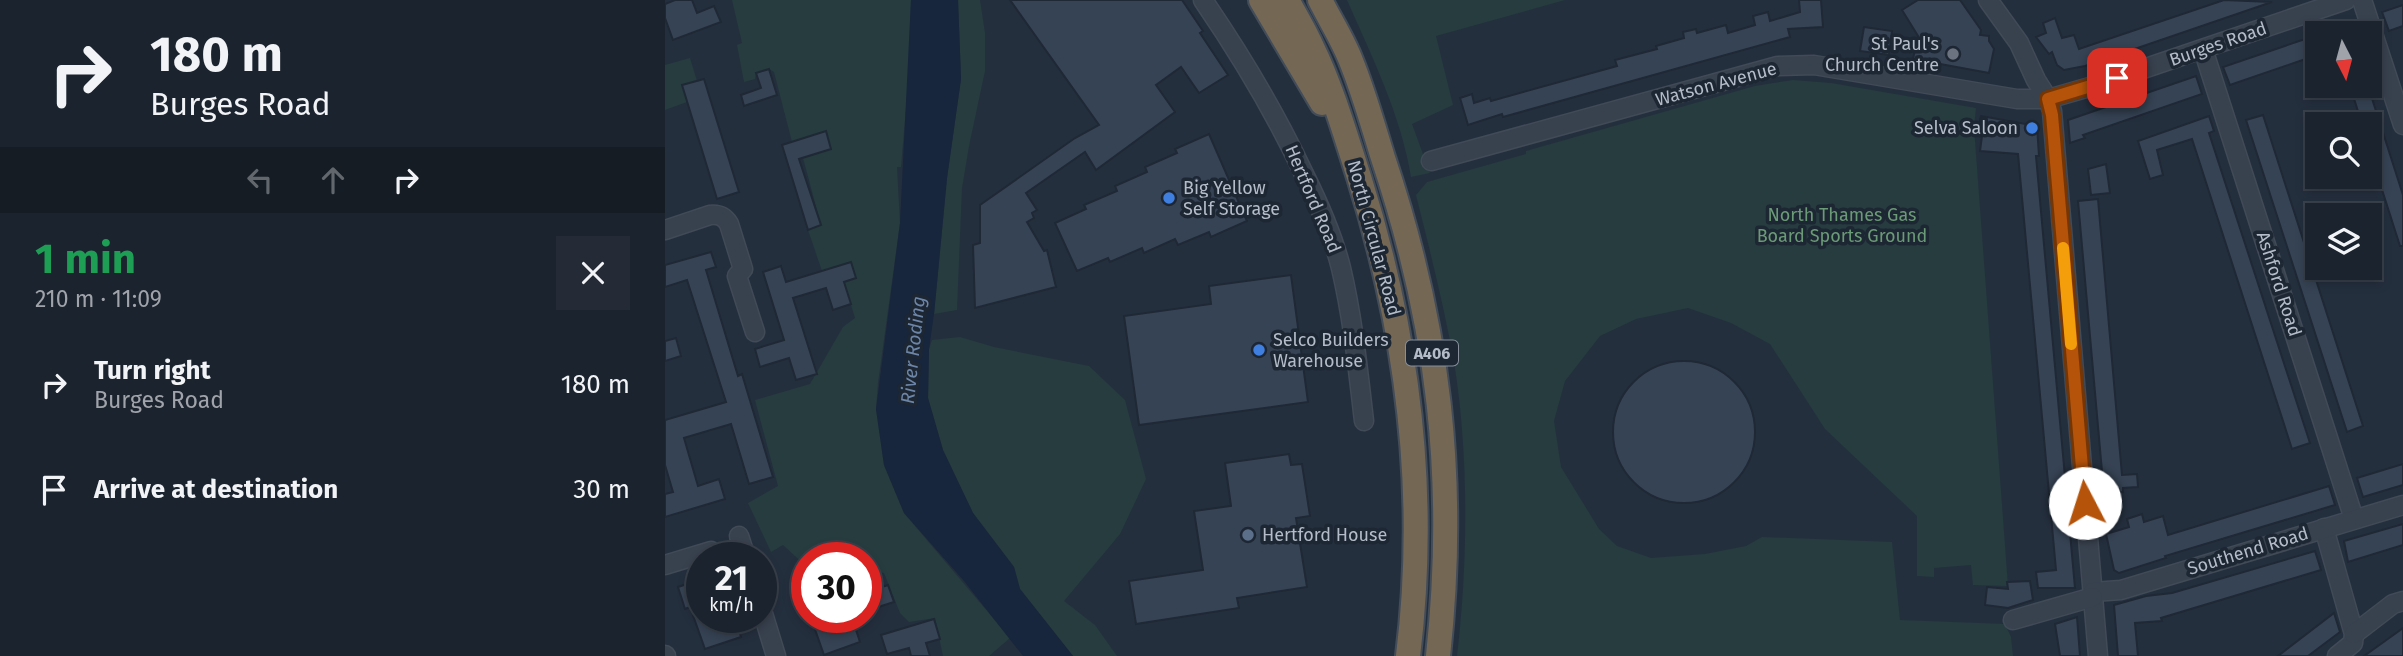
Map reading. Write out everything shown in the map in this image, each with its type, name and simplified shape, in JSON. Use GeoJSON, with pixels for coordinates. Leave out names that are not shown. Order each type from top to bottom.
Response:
{"type":"FeatureCollection","features":[{"type":"Feature","properties":{"kind":"highway","name":"A406"},"geometry":{"type":"LineString","coordinates":[[1261,0],[1312,87],[1346,138]]}},
{"type":"Feature","properties":{"kind":"highway","name":"North Circular Road"},"geometry":{"type":"LineString","coordinates":[[1287,0],[1313,48],[1346,138],[1372,219],[1393,300],[1407,382],[1415,465],[1416,545],[1408,656]]}},
{"type":"Feature","properties":{"kind":"highway","name":"North Circular Road"},"geometry":{"type":"LineString","coordinates":[[1319,0],[1351,60],[1401,212],[1421,294],[1437,378],[1445,463],[1447,546],[1438,656]]}},
{"type":"Feature","properties":{"kind":"highway","name":"A406"},"geometry":{"type":"LineString","coordinates":[[1327,0],[1351,60]]}},
{"type":"Feature","properties":{"kind":"street","name":"Hertford Road"},"geometry":{"type":"LineString","coordinates":[[1203,0],[1258,82],[1321,210],[1343,278],[1354,336],[1364,421]]}},
{"type":"Feature","properties":{"kind":"street"},"geometry":{"type":"LineString","coordinates":[[1989,0],[2019,43],[2038,61],[2050,80],[2048,99],[2052,115],[2098,656]]}},
{"type":"Feature","properties":{"kind":"street","name":"Burges Road"},"geometry":{"type":"LineString","coordinates":[[2048,99],[2346,0]]}},
{"type":"Feature","properties":{"kind":"street"},"geometry":{"type":"LineString","coordinates":[[2362,0],[2403,125]]}},
{"type":"Feature","properties":{"kind":"street","name":"Ashford Road"},"geometry":{"type":"LineString","coordinates":[[2203,49],[2354,520]]}},
{"type":"Feature","properties":{"kind":"street","name":"Watson Avenue"},"geometry":{"type":"LineString","coordinates":[[1431,161],[1778,66],[1814,65],[2017,99],[2048,99]]}},
{"type":"Feature","properties":{"kind":"street"},"geometry":{"type":"LineString","coordinates":[[665,230],[710,215],[717,214],[725,218],[743,269],[737,276],[755,332]]}},
{"type":"Feature","properties":{"kind":"street","name":"Southend Road"},"geometry":{"type":"LineString","coordinates":[[2013,620],[2093,594],[2121,590],[2403,505]]}},
{"type":"Feature","properties":{"kind":"street"},"geometry":{"type":"LineString","coordinates":[[2324,528],[2354,634],[2353,643],[2337,656]]}},
{"type":"Feature","properties":{"kind":"street"},"geometry":{"type":"LineString","coordinates":[[739,536],[741,542]]}},
{"type":"Feature","properties":{"kind":"street"},"geometry":{"type":"LineString","coordinates":[[665,565],[686,559]]}},
{"type":"Feature","properties":{"kind":"street"},"geometry":{"type":"LineString","coordinates":[[2354,634],[2393,604],[2403,601]]}},
{"type":"Feature","properties":{"kind":"street"},"geometry":{"type":"LineString","coordinates":[[769,633],[776,656]]}},
{"type":"Feature","properties":{"kind":"green space"},"geometry":{"type":"Polygon","coordinates":[[[732,0],[911,0],[908,84],[901,167],[897,167],[900,223],[876,409],[884,465],[904,513],[1010,638],[989,656],[943,656],[935,618],[909,622],[900,613],[882,573],[882,542],[791,542],[791,552],[783,545],[777,548],[777,542],[766,542],[748,503],[778,486],[755,400],[810,384],[843,327],[855,318],[844,282],[822,271],[808,230],[821,225],[803,158],[831,149],[826,132],[792,142],[774,72],[769,69],[756,73],[755,79],[744,82],[737,45],[742,43],[732,0]]]}},
{"type":"Feature","properties":{"kind":"green space"},"geometry":{"type":"Polygon","coordinates":[[[958,0],[980,0],[985,33],[985,71],[962,188],[957,310],[934,314],[947,178],[961,79],[958,0]]]}},
{"type":"Feature","properties":{"kind":"green space"},"geometry":{"type":"Polygon","coordinates":[[[1347,0],[1565,0],[1436,36],[1453,105],[1412,124],[1430,173],[1411,177],[1393,109],[1347,0]]]}},
{"type":"Feature","properties":{"kind":"green space"},"geometry":{"type":"Polygon","coordinates":[[[690,58],[697,81],[687,102],[665,110],[665,65],[690,58]]]}},
{"type":"Feature","properties":{"kind":"green space","name":"North Thames Gas Board Sports Ground"},"geometry":{"type":"Polygon","coordinates":[[[1793,80],[1831,83],[1976,108],[1974,127],[2008,586],[1973,585],[1971,565],[1934,568],[1934,577],[1917,576],[1917,516],[1825,429],[1770,344],[1731,323],[1688,308],[1636,319],[1600,336],[1565,381],[1554,421],[1561,467],[1599,529],[1617,546],[1651,558],[1705,554],[1746,546],[1762,537],[1892,542],[1900,620],[2005,624],[2011,637],[2013,656],[1457,656],[1465,547],[1459,397],[1437,278],[1416,195],[1427,182],[1526,154],[1526,151],[1755,86],[1793,80]]]}},
{"type":"Feature","properties":{"kind":"green space"},"geometry":{"type":"Polygon","coordinates":[[[960,337],[994,347],[1089,366],[1125,400],[1146,479],[1120,534],[1064,601],[1095,625],[1117,656],[1073,656],[1020,589],[1014,567],[973,513],[943,450],[928,398],[929,349],[932,340],[960,337]]]}},
{"type":"Feature","properties":{"kind":"water","name":"River Roding"},"geometry":{"type":"Polygon","coordinates":[[[911,0],[958,0],[961,79],[947,178],[929,349],[928,398],[943,450],[973,513],[1014,567],[1020,589],[1073,656],[1023,656],[964,581],[904,513],[884,465],[876,409],[900,223],[911,0]]]}},
{"type":"Feature","properties":{"kind":"building"},"geometry":{"type":"Polygon","coordinates":[[[675,0],[692,0],[697,13],[714,6],[721,22],[673,40],[665,18],[665,4],[675,0]]]}},
{"type":"Feature","properties":{"kind":"building"},"geometry":{"type":"Polygon","coordinates":[[[1010,0],[1182,0],[1228,75],[1199,93],[1181,67],[1156,85],[1175,112],[1096,170],[1085,152],[1026,193],[1037,210],[1032,213],[1034,218],[1027,222],[1044,251],[1047,250],[1056,287],[975,308],[973,245],[980,243],[980,205],[1075,138],[1099,125],[1010,0]]]}},
{"type":"Feature","properties":{"kind":"building"},"geometry":{"type":"Polygon","coordinates":[[[1799,0],[1821,0],[1823,27],[1788,29],[1790,37],[1468,125],[1460,98],[1472,94],[1474,103],[1490,98],[1491,101],[1617,66],[1615,60],[1657,49],[1656,46],[1684,38],[1683,32],[1696,29],[1697,33],[1726,25],[1728,33],[1755,25],[1753,16],[1768,12],[1770,21],[1800,12],[1799,0]]]}},
{"type":"Feature","properties":{"kind":"building"},"geometry":{"type":"Polygon","coordinates":[[[1918,0],[1960,0],[1981,30],[1980,35],[1989,36],[1994,49],[1989,73],[1913,59],[1918,36],[1902,10],[1918,0]]]}},
{"type":"Feature","properties":{"kind":"building"},"geometry":{"type":"Polygon","coordinates":[[[2224,0],[2272,2],[2085,66],[2064,70],[2057,65],[2052,52],[2049,54],[2036,37],[2046,33],[2043,23],[2055,18],[2062,38],[2074,35],[2079,49],[2224,0]]]}},
{"type":"Feature","properties":{"kind":"building"},"geometry":{"type":"Polygon","coordinates":[[[2403,5],[2403,26],[2389,31],[2382,12],[2403,5]]]}},
{"type":"Feature","properties":{"kind":"building"},"geometry":{"type":"Polygon","coordinates":[[[1864,27],[1892,31],[1889,55],[1860,51],[1864,27]]]}},
{"type":"Feature","properties":{"kind":"building"},"geometry":{"type":"Polygon","coordinates":[[[2305,39],[2305,59],[2230,85],[2223,67],[2305,39]]]}},
{"type":"Feature","properties":{"kind":"building"},"geometry":{"type":"Polygon","coordinates":[[[769,69],[777,95],[744,106],[741,95],[761,88],[756,73],[769,69]]]}},
{"type":"Feature","properties":{"kind":"building"},"geometry":{"type":"Polygon","coordinates":[[[2196,76],[2202,94],[2083,135],[2085,138],[2070,143],[2068,120],[2196,76]]]}},
{"type":"Feature","properties":{"kind":"building"},"geometry":{"type":"Polygon","coordinates":[[[704,79],[739,192],[717,199],[682,85],[704,79]]]}},
{"type":"Feature","properties":{"kind":"building"},"geometry":{"type":"Polygon","coordinates":[[[2354,98],[2372,98],[2376,112],[2358,112],[2354,98]]]}},
{"type":"Feature","properties":{"kind":"building"},"geometry":{"type":"Polygon","coordinates":[[[2263,115],[2305,246],[2305,280],[2316,280],[2363,426],[2347,432],[2246,120],[2263,115]]]}},
{"type":"Feature","properties":{"kind":"building"},"geometry":{"type":"Polygon","coordinates":[[[1981,116],[2037,126],[2039,156],[2036,156],[2075,588],[2038,588],[2036,572],[2056,570],[2018,154],[1980,151],[1982,136],[1977,135],[1981,116]]]}},
{"type":"Feature","properties":{"kind":"building"},"geometry":{"type":"Polygon","coordinates":[[[2209,116],[2214,131],[2209,133],[2310,443],[2292,449],[2192,139],[2157,150],[2163,175],[2150,179],[2138,141],[2209,116]]]}},
{"type":"Feature","properties":{"kind":"building"},"geometry":{"type":"Polygon","coordinates":[[[2382,130],[2403,195],[2403,246],[2400,246],[2382,189],[2382,130]]]}},
{"type":"Feature","properties":{"kind":"building"},"geometry":{"type":"Polygon","coordinates":[[[826,131],[831,149],[799,159],[821,225],[808,230],[782,145],[826,131]]]}},
{"type":"Feature","properties":{"kind":"building","name":"Big Yellow Self Storage"},"geometry":{"type":"Polygon","coordinates":[[[1209,134],[1247,221],[1211,237],[1209,232],[1178,245],[1175,239],[1144,253],[1142,248],[1110,262],[1108,258],[1077,271],[1055,223],[1086,209],[1084,205],[1117,191],[1115,186],[1147,172],[1145,167],[1177,153],[1175,149],[1209,134]]]}},
{"type":"Feature","properties":{"kind":"building"},"geometry":{"type":"Polygon","coordinates":[[[2106,164],[2110,193],[2091,195],[2088,169],[2106,164]]]}},
{"type":"Feature","properties":{"kind":"building"},"geometry":{"type":"Polygon","coordinates":[[[2098,199],[2122,475],[2137,474],[2138,487],[2104,494],[2078,201],[2098,199]]]}},
{"type":"Feature","properties":{"kind":"building"},"geometry":{"type":"Polygon","coordinates":[[[711,252],[716,267],[706,270],[738,376],[742,374],[773,477],[749,484],[731,424],[684,438],[698,486],[719,479],[725,499],[665,517],[665,494],[673,492],[665,465],[665,420],[726,402],[687,280],[665,287],[665,265],[711,252]]]}},
{"type":"Feature","properties":{"kind":"building"},"geometry":{"type":"Polygon","coordinates":[[[851,262],[856,278],[844,282],[851,304],[833,310],[826,288],[793,298],[817,374],[796,380],[789,358],[760,367],[755,349],[784,340],[763,272],[781,266],[786,282],[851,262]]]}},
{"type":"Feature","properties":{"kind":"building"},"geometry":{"type":"Polygon","coordinates":[[[1291,275],[1308,402],[1139,425],[1124,316],[1211,304],[1209,286],[1291,275]]]}},
{"type":"Feature","properties":{"kind":"building"},"geometry":{"type":"Polygon","coordinates":[[[676,338],[681,356],[665,361],[665,341],[676,338]]]}},
{"type":"Feature","properties":{"kind":"building"},"geometry":{"type":"Polygon","coordinates":[[[1684,361],[1711,367],[1734,382],[1749,405],[1755,432],[1749,459],[1734,482],[1711,497],[1684,503],[1657,497],[1634,482],[1619,459],[1613,432],[1619,405],[1634,382],[1657,367],[1684,361]]]}},
{"type":"Feature","properties":{"kind":"building","name":"Hertford House"},"geometry":{"type":"Polygon","coordinates":[[[1289,454],[1291,465],[1302,464],[1310,516],[1296,518],[1307,587],[1237,598],[1239,608],[1136,624],[1129,581],[1203,570],[1194,511],[1231,506],[1225,463],[1289,454]]]}},
{"type":"Feature","properties":{"kind":"building"},"geometry":{"type":"Polygon","coordinates":[[[2403,464],[2403,485],[2363,497],[2357,478],[2403,464]]]}},
{"type":"Feature","properties":{"kind":"building"},"geometry":{"type":"Polygon","coordinates":[[[2329,486],[2335,505],[2165,556],[2166,558],[2119,573],[2114,570],[2106,534],[2129,527],[2127,519],[2142,514],[2144,522],[2163,516],[2168,535],[2329,486]]]}},
{"type":"Feature","properties":{"kind":"building"},"geometry":{"type":"Polygon","coordinates":[[[2403,524],[2403,545],[2348,562],[2344,541],[2403,524]]]}},
{"type":"Feature","properties":{"kind":"building"},"geometry":{"type":"Polygon","coordinates":[[[2315,551],[2321,570],[2161,618],[2162,621],[2135,623],[2138,656],[2118,656],[2114,605],[2146,596],[2172,593],[2315,551]]]}},
{"type":"Feature","properties":{"kind":"building"},"geometry":{"type":"Polygon","coordinates":[[[2030,581],[2033,600],[2008,608],[1985,605],[1987,587],[2008,589],[2007,582],[2030,581]]]}},
{"type":"Feature","properties":{"kind":"building"},"geometry":{"type":"Polygon","coordinates":[[[686,584],[685,609],[678,587],[686,584]]]}},
{"type":"Feature","properties":{"kind":"building"},"geometry":{"type":"Polygon","coordinates":[[[888,585],[894,602],[882,606],[882,587],[888,585]]]}},
{"type":"Feature","properties":{"kind":"building"},"geometry":{"type":"Polygon","coordinates":[[[2334,613],[2340,632],[2308,656],[2278,656],[2334,613]]]}},
{"type":"Feature","properties":{"kind":"building"},"geometry":{"type":"Polygon","coordinates":[[[2077,617],[2080,656],[2060,656],[2055,624],[2077,617]]]}},
{"type":"Feature","properties":{"kind":"building"},"geometry":{"type":"Polygon","coordinates":[[[934,619],[940,639],[926,643],[930,656],[911,656],[909,648],[887,654],[881,635],[934,619]]]}},
{"type":"Feature","properties":{"kind":"building"},"geometry":{"type":"Polygon","coordinates":[[[2403,628],[2403,656],[2364,656],[2385,641],[2403,628]]]}},
{"type":"Feature","properties":{"kind":"building"},"geometry":{"type":"Polygon","coordinates":[[[699,633],[740,633],[741,637],[705,649],[699,633]]]}},
{"type":"Feature","properties":{"kind":"building"},"geometry":{"type":"Polygon","coordinates":[[[816,633],[857,633],[860,642],[824,655],[816,633]]]}},
{"type":"Feature","properties":{"kind":"slow traffic"},"geometry":{"type":"LineString","coordinates":[[2063,248],[2071,344]]}},
{"type":"Feature","properties":{"kind":"place","name":"St Paul's Church Centre"},"geometry":{"type":"Point","coordinates":[1953,54]}},
{"type":"Feature","properties":{"kind":"place","name":"Selva Saloon"},"geometry":{"type":"Point","coordinates":[2032,128]}},
{"type":"Feature","properties":{"kind":"place","name":"Big Yellow Self Storage"},"geometry":{"type":"Point","coordinates":[1169,198]}},
{"type":"Feature","properties":{"kind":"place","name":"Selco Builders Warehouse"},"geometry":{"type":"Point","coordinates":[1259,350]}},
{"type":"Feature","properties":{"kind":"place","name":"Hertford House"},"geometry":{"type":"Point","coordinates":[1248,535]}},
{"type":"Feature","properties":{"kind":"route"},"geometry":{"type":"LineString","coordinates":[[2085,503],[2052,111],[2048,99],[2117,78]]}}]}
